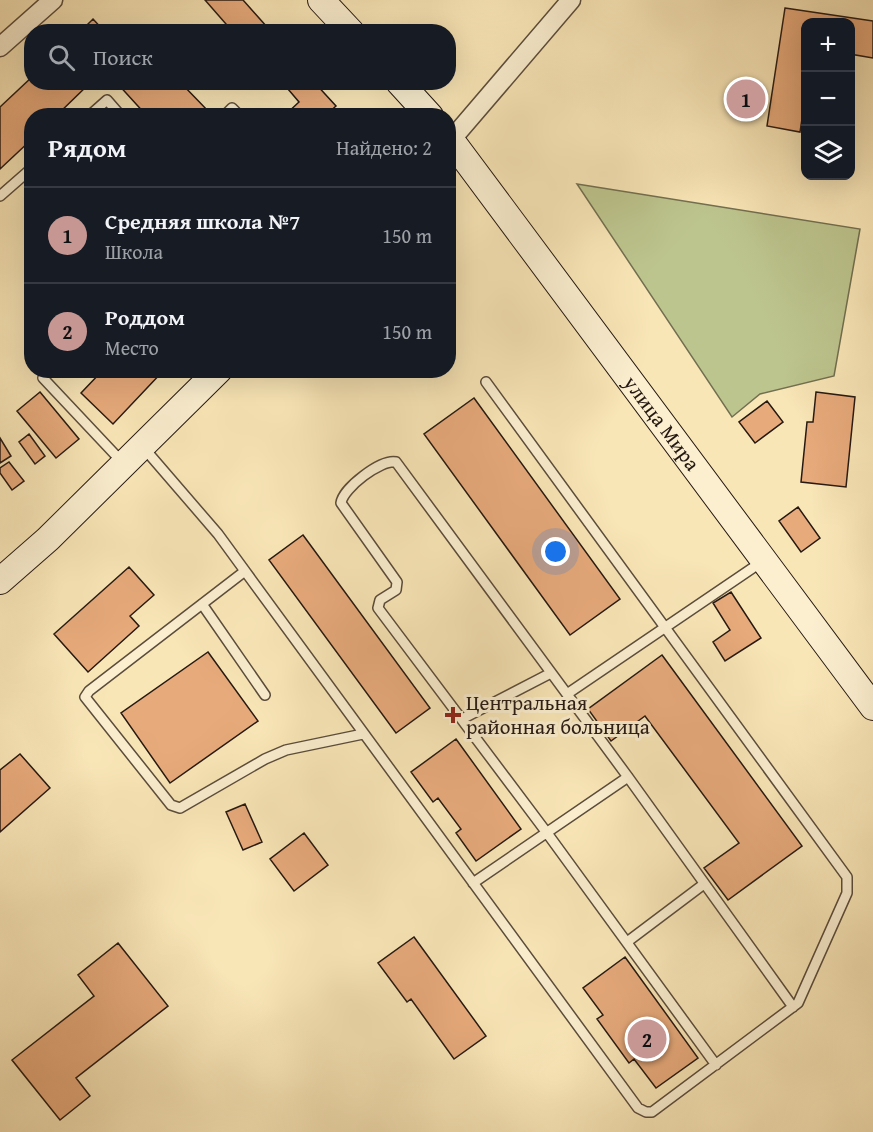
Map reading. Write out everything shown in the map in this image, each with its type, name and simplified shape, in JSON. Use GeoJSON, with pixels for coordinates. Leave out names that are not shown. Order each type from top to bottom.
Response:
{"type":"FeatureCollection","features":[{"type":"Feature","properties":{"kind":"main road"},"geometry":{"type":"LineString","coordinates":[[321,0],[344,24]]}},
{"type":"Feature","properties":{"kind":"main road"},"geometry":{"type":"LineString","coordinates":[[406,90],[423,108]]}},
{"type":"Feature","properties":{"kind":"main road","name":"улица Мира"},"geometry":{"type":"LineString","coordinates":[[456,147],[873,707]]}},
{"type":"Feature","properties":{"kind":"main road"},"geometry":{"type":"LineString","coordinates":[[0,581],[48,539],[211,378]]}},
{"type":"Feature","properties":{"kind":"street"},"geometry":{"type":"LineString","coordinates":[[25,24],[52,0]]}},
{"type":"Feature","properties":{"kind":"street"},"geometry":{"type":"LineString","coordinates":[[456,132],[571,0]]}},
{"type":"Feature","properties":{"kind":"street"},"geometry":{"type":"LineString","coordinates":[[0,47],[24,25]]}},
{"type":"Feature","properties":{"kind":"lane"},"geometry":{"type":"LineString","coordinates":[[98,108],[106,100],[114,108]]}},
{"type":"Feature","properties":{"kind":"lane"},"geometry":{"type":"LineString","coordinates":[[0,196],[24,175]]}},
{"type":"Feature","properties":{"kind":"lane"},"geometry":{"type":"LineString","coordinates":[[43,378],[124,464]]}},
{"type":"Feature","properties":{"kind":"lane"},"geometry":{"type":"LineString","coordinates":[[142,446],[218,534],[638,1108],[652,1112],[801,999],[847,893],[847,877],[486,382]]}},
{"type":"Feature","properties":{"kind":"lane"},"geometry":{"type":"LineString","coordinates":[[716,1065],[547,832],[378,608],[380,600],[396,590],[397,582],[341,503],[345,492],[376,467],[386,462],[396,462],[628,777],[793,1007]]}},
{"type":"Feature","properties":{"kind":"lane"},"geometry":{"type":"LineString","coordinates":[[567,694],[765,560]]}},
{"type":"Feature","properties":{"kind":"lane"},"geometry":{"type":"LineString","coordinates":[[245,571],[85,694],[85,697],[171,805],[180,808],[265,759],[286,750],[363,734]]}},
{"type":"Feature","properties":{"kind":"lane"},"geometry":{"type":"LineString","coordinates":[[202,604],[265,695]]}},
{"type":"Feature","properties":{"kind":"lane"},"geometry":{"type":"LineString","coordinates":[[462,719],[551,673]]}},
{"type":"Feature","properties":{"kind":"lane"},"geometry":{"type":"LineString","coordinates":[[473,884],[628,777]]}},
{"type":"Feature","properties":{"kind":"lane"},"geometry":{"type":"LineString","coordinates":[[627,942],[704,884]]}},
{"type":"Feature","properties":{"kind":"green space"},"geometry":{"type":"Polygon","coordinates":[[[577,184],[860,229],[834,376],[760,394],[732,417],[577,184]]]}},
{"type":"Feature","properties":{"kind":"building"},"geometry":{"type":"Polygon","coordinates":[[[205,0],[243,0],[264,24],[226,24],[205,0]]]}},
{"type":"Feature","properties":{"kind":"building"},"geometry":{"type":"Polygon","coordinates":[[[785,8],[853,18],[801,18],[800,132],[767,126],[785,8]]]}},
{"type":"Feature","properties":{"kind":"building"},"geometry":{"type":"Polygon","coordinates":[[[855,18],[873,21],[873,58],[855,55],[855,18]]]}},
{"type":"Feature","properties":{"kind":"building"},"geometry":{"type":"Polygon","coordinates":[[[93,19],[98,24],[88,24],[93,19]]]}},
{"type":"Feature","properties":{"kind":"building"},"geometry":{"type":"Polygon","coordinates":[[[24,84],[24,90],[83,90],[64,108],[24,108],[24,146],[0,169],[0,107],[24,84]]]}},
{"type":"Feature","properties":{"kind":"building"},"geometry":{"type":"Polygon","coordinates":[[[123,90],[188,90],[205,108],[140,108],[123,90]]]}},
{"type":"Feature","properties":{"kind":"building"},"geometry":{"type":"Polygon","coordinates":[[[289,90],[321,90],[336,106],[334,108],[293,108],[299,102],[289,90]]]}},
{"type":"Feature","properties":{"kind":"building"},"geometry":{"type":"Polygon","coordinates":[[[95,378],[156,378],[113,424],[81,393],[95,378]]]}},
{"type":"Feature","properties":{"kind":"building"},"geometry":{"type":"Polygon","coordinates":[[[40,392],[79,439],[56,458],[17,411],[40,392]]]}},
{"type":"Feature","properties":{"kind":"building"},"geometry":{"type":"Polygon","coordinates":[[[816,392],[855,397],[846,487],[801,482],[807,422],[813,422],[816,392]]]}},
{"type":"Feature","properties":{"kind":"building"},"geometry":{"type":"Polygon","coordinates":[[[474,398],[620,599],[570,635],[424,434],[474,398]]]}},
{"type":"Feature","properties":{"kind":"building"},"geometry":{"type":"Polygon","coordinates":[[[767,401],[783,422],[755,443],[739,422],[767,401]]]}},
{"type":"Feature","properties":{"kind":"building"},"geometry":{"type":"Polygon","coordinates":[[[29,434],[45,456],[35,464],[19,442],[29,434]]]}},
{"type":"Feature","properties":{"kind":"building"},"geometry":{"type":"Polygon","coordinates":[[[0,438],[11,456],[0,463],[0,438]]]}},
{"type":"Feature","properties":{"kind":"building"},"geometry":{"type":"Polygon","coordinates":[[[9,462],[24,481],[12,490],[0,473],[0,468],[9,462]]]}},
{"type":"Feature","properties":{"kind":"building"},"geometry":{"type":"Polygon","coordinates":[[[798,507],[820,538],[801,552],[779,521],[798,507]]]}},
{"type":"Feature","properties":{"kind":"building"},"geometry":{"type":"Polygon","coordinates":[[[303,535],[430,708],[396,733],[269,560],[303,535]]]}},
{"type":"Feature","properties":{"kind":"building"},"geometry":{"type":"Polygon","coordinates":[[[129,567],[154,595],[130,616],[139,626],[88,672],[54,634],[129,567]]]}},
{"type":"Feature","properties":{"kind":"building"},"geometry":{"type":"Polygon","coordinates":[[[731,592],[761,638],[725,661],[713,642],[730,630],[713,603],[731,592]]]}},
{"type":"Feature","properties":{"kind":"building"},"geometry":{"type":"Polygon","coordinates":[[[208,652],[258,721],[170,783],[121,713],[208,652]]]}},
{"type":"Feature","properties":{"kind":"building"},"geometry":{"type":"Polygon","coordinates":[[[662,655],[802,846],[728,900],[704,868],[739,843],[645,716],[611,741],[588,709],[662,655]]]}},
{"type":"Feature","properties":{"kind":"building"},"geometry":{"type":"Polygon","coordinates":[[[456,739],[521,829],[476,861],[456,833],[461,829],[438,798],[433,802],[411,772],[456,739]]]}},
{"type":"Feature","properties":{"kind":"building"},"geometry":{"type":"Polygon","coordinates":[[[20,754],[50,788],[0,832],[0,770],[20,754]]]}},
{"type":"Feature","properties":{"kind":"building"},"geometry":{"type":"Polygon","coordinates":[[[245,804],[262,842],[243,850],[226,812],[245,804]]]}},
{"type":"Feature","properties":{"kind":"building"},"geometry":{"type":"Polygon","coordinates":[[[304,833],[328,865],[294,891],[270,859],[304,833]]]}},
{"type":"Feature","properties":{"kind":"building"},"geometry":{"type":"Polygon","coordinates":[[[414,937],[486,1036],[454,1059],[411,999],[407,1002],[378,963],[414,937]]]}},
{"type":"Feature","properties":{"kind":"building"},"geometry":{"type":"Polygon","coordinates":[[[118,943],[168,1006],[76,1078],[90,1096],[60,1120],[12,1060],[94,996],[78,975],[118,943]]]}},
{"type":"Feature","properties":{"kind":"building"},"geometry":{"type":"Polygon","coordinates":[[[625,957],[698,1058],[656,1088],[634,1059],[629,1063],[597,1019],[603,1015],[583,988],[625,957]]]}},
{"type":"Feature","properties":{"kind":"place","name":"Средняя школа №7"},"geometry":{"type":"Point","coordinates":[746,99]}},
{"type":"Feature","properties":{"kind":"place","name":"Центральная районная больница"},"geometry":{"type":"Point","coordinates":[453,715]}},
{"type":"Feature","properties":{"kind":"place","name":"Роддом"},"geometry":{"type":"Point","coordinates":[647,1039]}}]}
